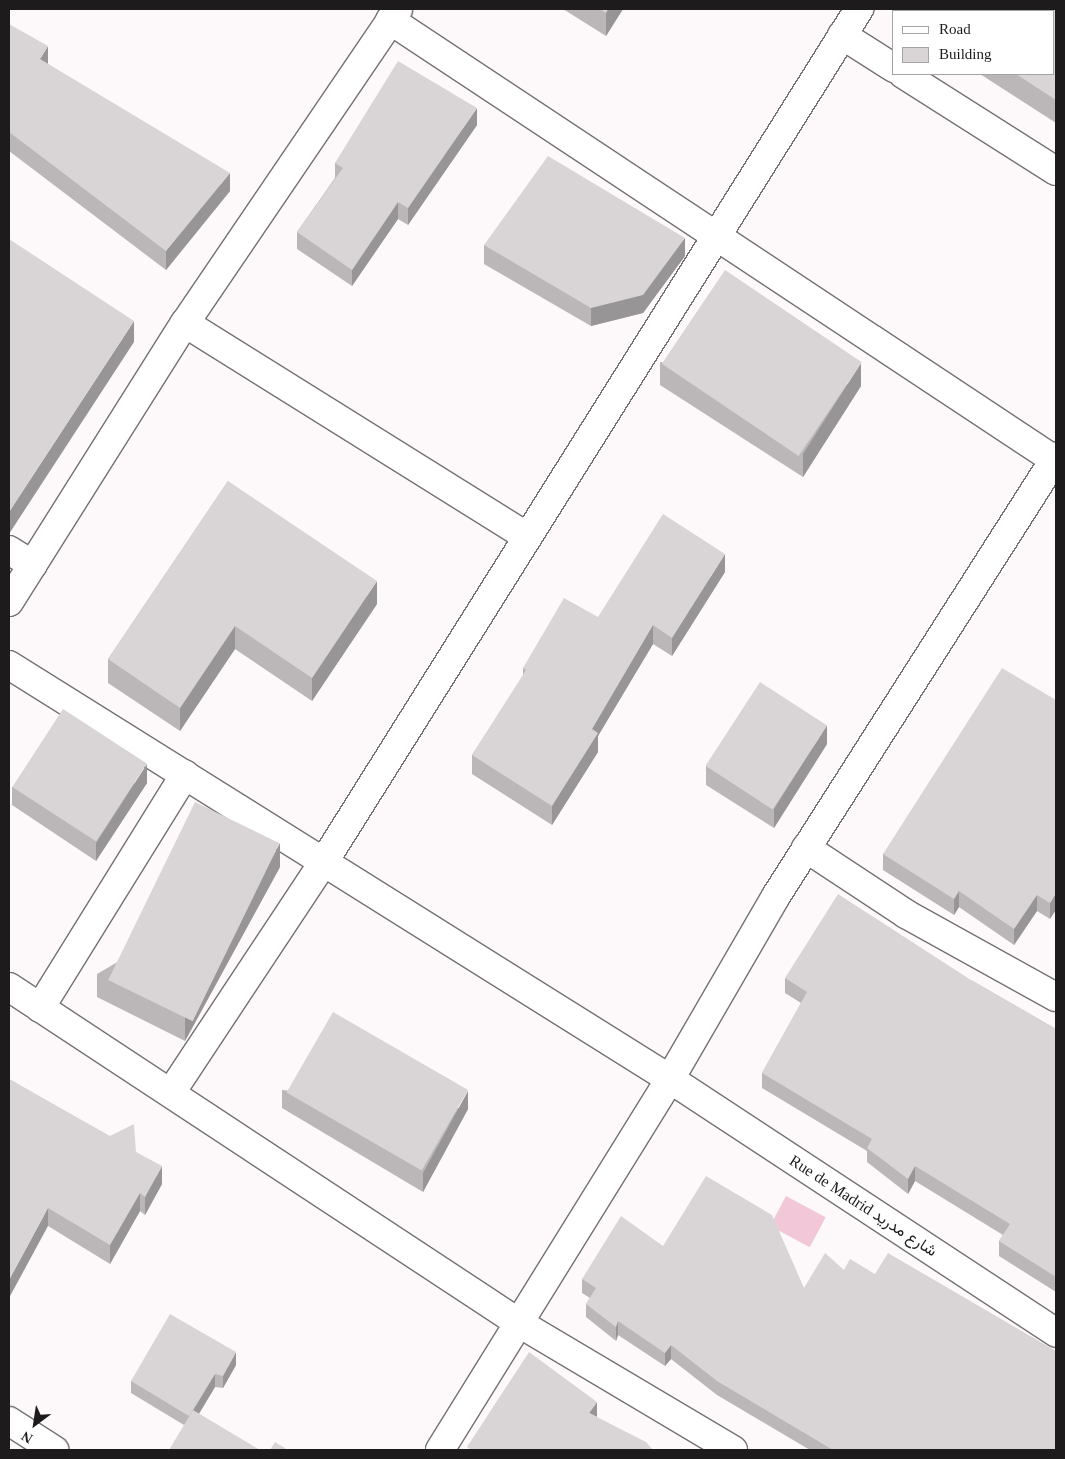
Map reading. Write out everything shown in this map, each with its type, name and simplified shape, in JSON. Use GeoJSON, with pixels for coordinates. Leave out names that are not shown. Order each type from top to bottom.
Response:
{"type":"FeatureCollection","features":[{"type":"Feature","properties":{"kind":"street"},"geometry":{"type":"LineString","coordinates":[[172,1091],[324,860],[715,235],[859,9]]}},
{"type":"Feature","properties":{"kind":"street"},"geometry":{"type":"LineString","coordinates":[[9,602],[185,323],[394,14],[715,235],[1056,459],[806,848],[670,1079],[440,1450]]}},
{"type":"Feature","properties":{"kind":"street"},"geometry":{"type":"LineString","coordinates":[[842,35],[892,67]]}},
{"type":"Feature","properties":{"kind":"street"},"geometry":{"type":"LineString","coordinates":[[905,75],[1056,171]]}},
{"type":"Feature","properties":{"kind":"street"},"geometry":{"type":"LineString","coordinates":[[185,323],[526,537]]}},
{"type":"Feature","properties":{"kind":"street"},"geometry":{"type":"LineString","coordinates":[[9,550],[33,564]]}},
{"type":"Feature","properties":{"kind":"street","name":"Rue de Madrid شارع مدريد"},"geometry":{"type":"LineString","coordinates":[[9,665],[324,860],[670,1079],[1056,1333]]}},
{"type":"Feature","properties":{"kind":"street"},"geometry":{"type":"LineString","coordinates":[[40,1008],[186,774]]}},
{"type":"Feature","properties":{"kind":"street"},"geometry":{"type":"LineString","coordinates":[[806,848],[906,914],[1056,997]]}},
{"type":"Feature","properties":{"kind":"street"},"geometry":{"type":"LineString","coordinates":[[9,986],[40,1008],[172,1091],[519,1323],[733,1450]]}},
{"type":"Feature","properties":{"kind":"street"},"geometry":{"type":"LineString","coordinates":[[9,1421],[54,1450]]}},
{"type":"Feature","properties":{"kind":"shaded area"},"geometry":{"type":"Polygon","coordinates":[[[786,1196],[826,1217],[810,1247],[770,1226],[786,1196]]]}},
{"type":"Feature","properties":{"kind":"building"},"geometry":{"type":"Polygon","coordinates":[[[600,9],[608,9],[606,13],[600,9]]]}},
{"type":"Feature","properties":{"kind":"building"},"geometry":{"type":"Polygon","coordinates":[[[1056,9],[1056,100],[1018,75],[1055,75],[1055,10],[936,10],[1056,9]]]}},
{"type":"Feature","properties":{"kind":"building"},"geometry":{"type":"Polygon","coordinates":[[[9,24],[48,46],[40,59],[230,173],[166,251],[9,132],[9,24]]]}},
{"type":"Feature","properties":{"kind":"building"},"geometry":{"type":"Polygon","coordinates":[[[398,61],[477,108],[408,208],[398,202],[352,270],[297,232],[343,168],[335,163],[398,61]]]}},
{"type":"Feature","properties":{"kind":"building"},"geometry":{"type":"Polygon","coordinates":[[[548,156],[685,238],[643,295],[591,308],[484,245],[548,156]]]}},
{"type":"Feature","properties":{"kind":"building"},"geometry":{"type":"Polygon","coordinates":[[[9,239],[134,321],[9,512],[9,239]]]}},
{"type":"Feature","properties":{"kind":"building"},"geometry":{"type":"Polygon","coordinates":[[[725,270],[862,362],[799,456],[662,364],[725,270]]]}},
{"type":"Feature","properties":{"kind":"building"},"geometry":{"type":"Polygon","coordinates":[[[228,481],[377,581],[312,678],[235,626],[180,708],[108,659],[228,481]]]}},
{"type":"Feature","properties":{"kind":"building"},"geometry":{"type":"Polygon","coordinates":[[[663,514],[725,554],[672,638],[653,625],[592,729],[598,733],[552,806],[472,755],[526,670],[523,668],[564,598],[598,617],[663,514]]]}},
{"type":"Feature","properties":{"kind":"building"},"geometry":{"type":"Polygon","coordinates":[[[1002,668],[1056,700],[1056,893],[1050,903],[1037,895],[1014,929],[959,891],[954,899],[883,854],[1002,668]]]}},
{"type":"Feature","properties":{"kind":"building"},"geometry":{"type":"Polygon","coordinates":[[[760,682],[827,726],[773,809],[706,766],[760,682]]]}},
{"type":"Feature","properties":{"kind":"building"},"geometry":{"type":"Polygon","coordinates":[[[63,709],[147,763],[96,841],[12,787],[63,709]]]}},
{"type":"Feature","properties":{"kind":"building"},"geometry":{"type":"Polygon","coordinates":[[[195,802],[279,843],[193,1021],[108,980],[195,802]]]}},
{"type":"Feature","properties":{"kind":"building"},"geometry":{"type":"Polygon","coordinates":[[[838,894],[971,980],[1056,1029],[1056,1277],[999,1241],[1010,1224],[915,1166],[908,1179],[867,1148],[872,1139],[762,1073],[807,992],[785,978],[838,894]]]}},
{"type":"Feature","properties":{"kind":"building"},"geometry":{"type":"Polygon","coordinates":[[[333,1012],[468,1090],[422,1171],[287,1093],[333,1012]]]}},
{"type":"Feature","properties":{"kind":"building"},"geometry":{"type":"Polygon","coordinates":[[[9,1079],[110,1136],[134,1124],[136,1152],[162,1166],[145,1197],[140,1193],[110,1245],[48,1208],[9,1280],[9,1079]]]}},
{"type":"Feature","properties":{"kind":"building"},"geometry":{"type":"Polygon","coordinates":[[[706,1176],[772,1215],[804,1288],[825,1253],[844,1270],[850,1259],[875,1274],[888,1253],[1056,1351],[1056,1450],[833,1450],[717,1381],[671,1345],[665,1353],[618,1321],[616,1327],[586,1304],[596,1288],[582,1279],[621,1216],[663,1246],[706,1176]]]}},
{"type":"Feature","properties":{"kind":"building"},"geometry":{"type":"Polygon","coordinates":[[[170,1314],[236,1352],[223,1376],[215,1374],[189,1416],[131,1381],[170,1314]]]}},
{"type":"Feature","properties":{"kind":"building"},"geometry":{"type":"Polygon","coordinates":[[[529,1352],[597,1402],[589,1413],[646,1442],[653,1450],[471,1450],[467,1447],[529,1352]]]}},
{"type":"Feature","properties":{"kind":"building"},"geometry":{"type":"Polygon","coordinates":[[[193,1410],[260,1450],[169,1450],[193,1410]]]}},
{"type":"Feature","properties":{"kind":"building"},"geometry":{"type":"Polygon","coordinates":[[[275,1442],[288,1450],[270,1450],[275,1442]]]}}]}
